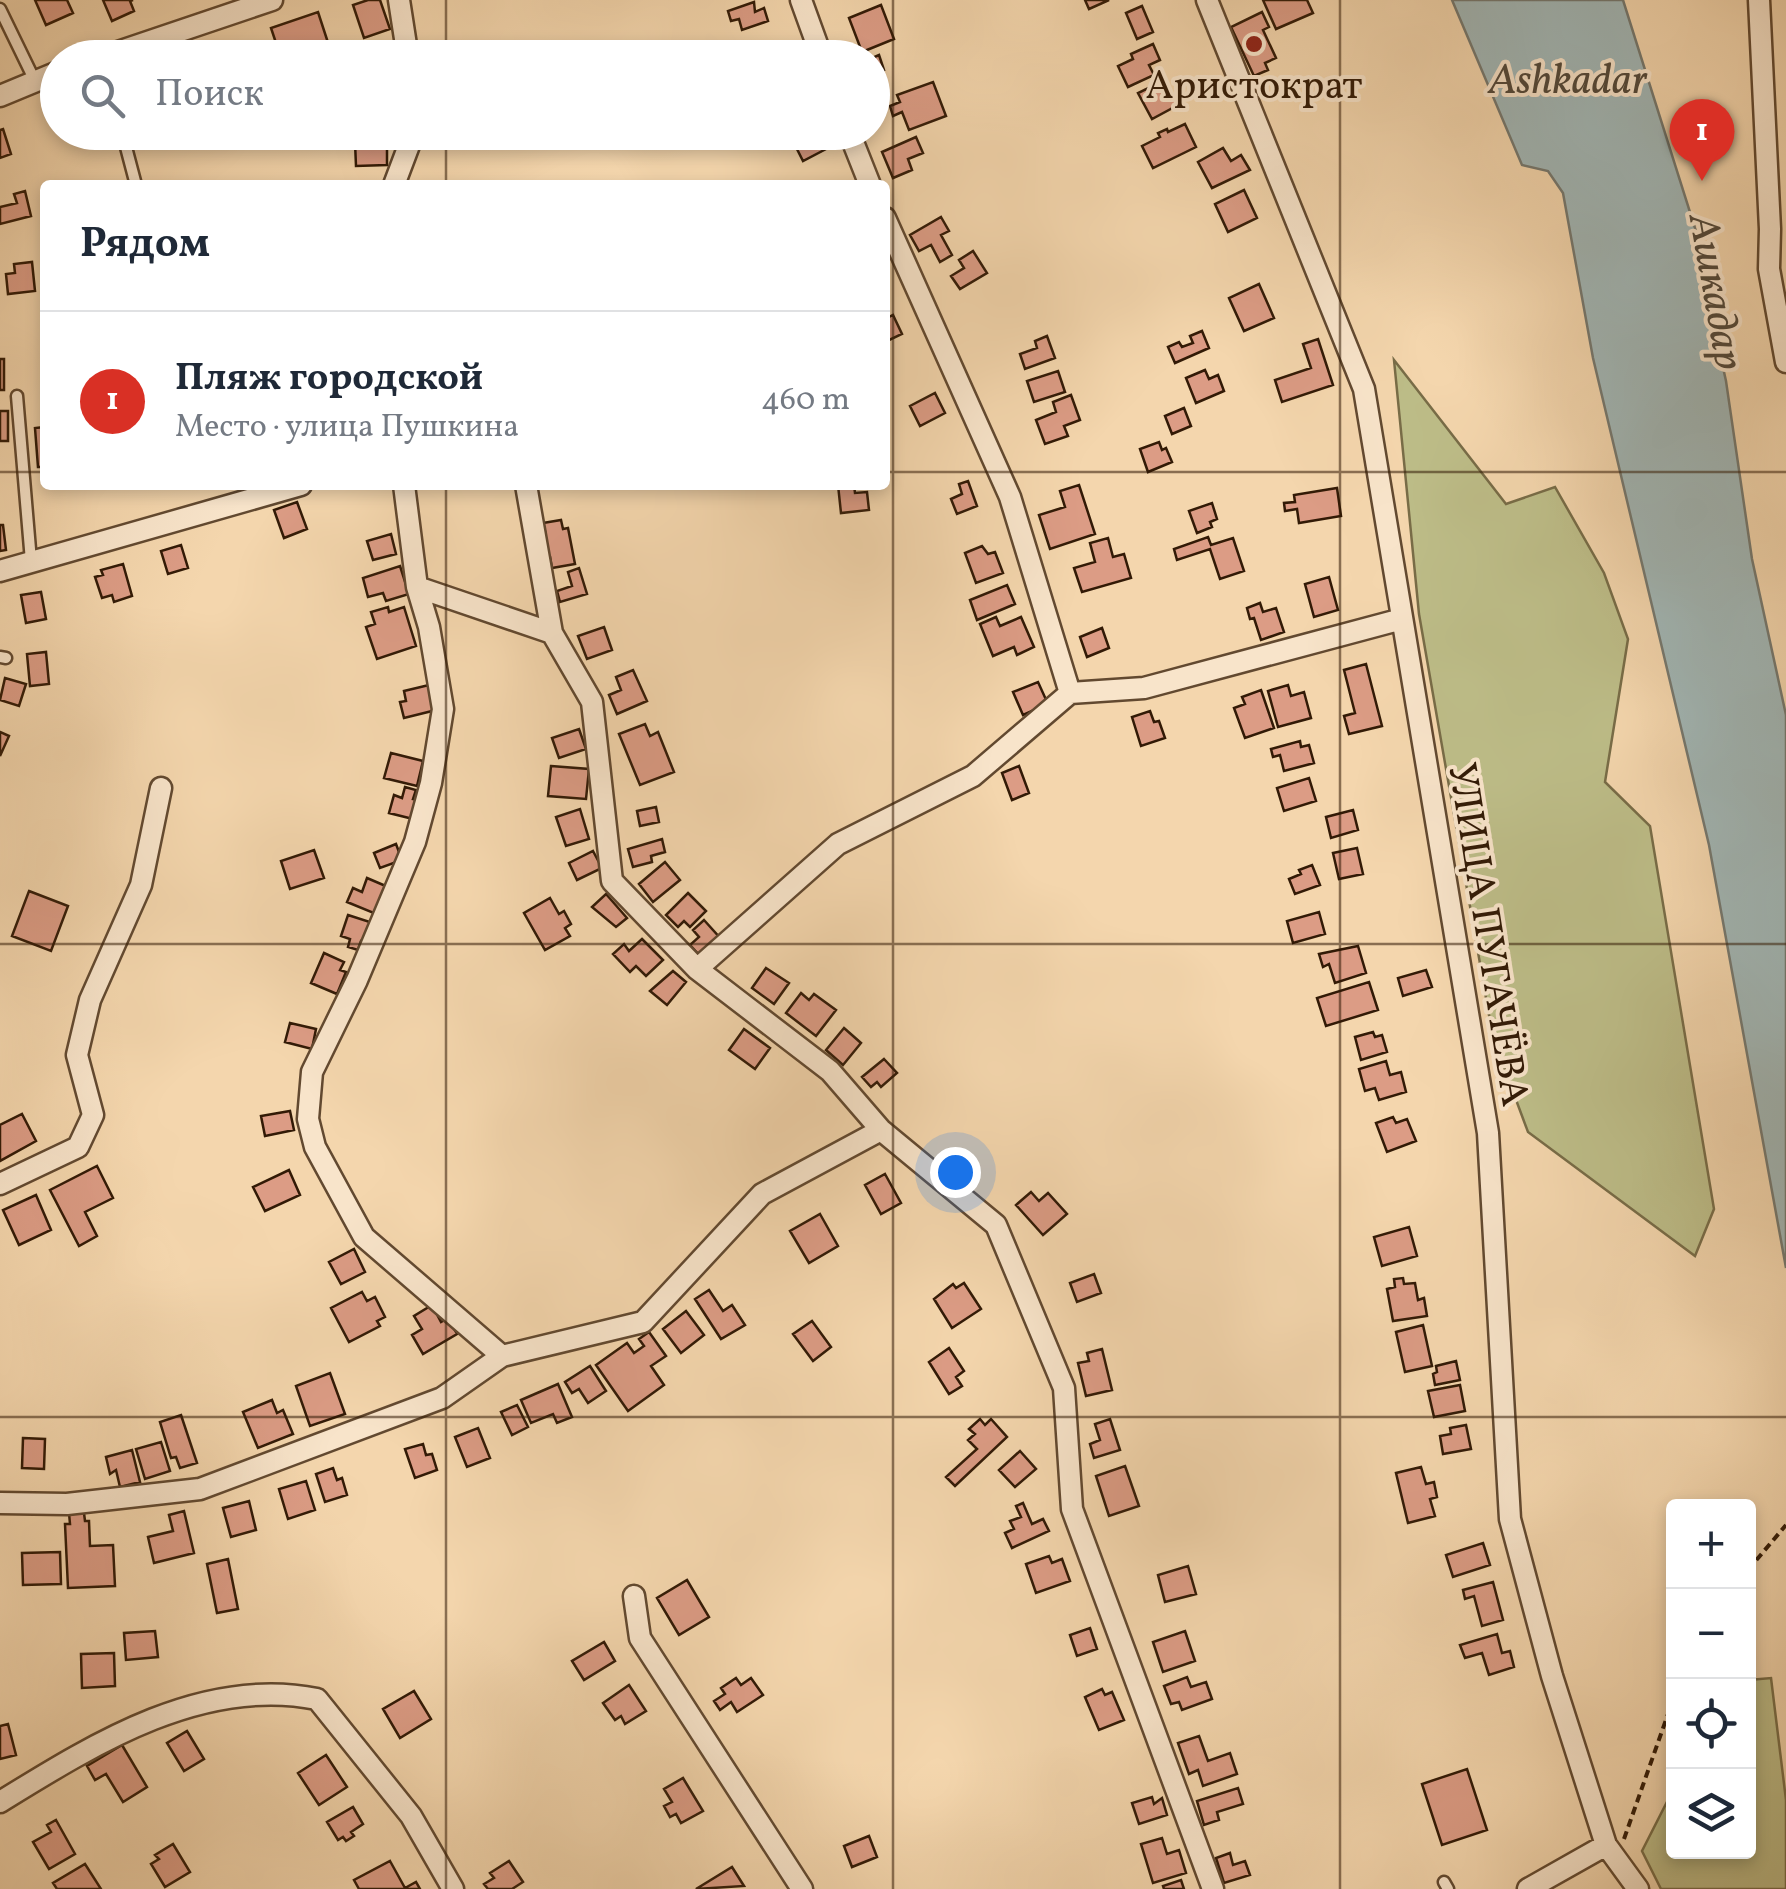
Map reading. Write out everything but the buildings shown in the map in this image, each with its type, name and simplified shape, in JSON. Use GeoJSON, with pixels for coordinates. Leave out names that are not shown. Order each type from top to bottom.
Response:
{"type":"FeatureCollection","features":[{"type":"Feature","properties":{"kind":"street"},"geometry":{"type":"LineString","coordinates":[[152,40],[272,0]]}},
{"type":"Feature","properties":{"kind":"street"},"geometry":{"type":"LineString","coordinates":[[399,0],[405,40]]}},
{"type":"Feature","properties":{"kind":"street"},"geometry":{"type":"LineString","coordinates":[[800,0],[815,40]]}},
{"type":"Feature","properties":{"kind":"street","name":"УЛИЦА ПУГАЧЁВА"},"geometry":{"type":"LineString","coordinates":[[1207,0],[1364,389],[1488,1133],[1510,1519],[1552,1676],[1611,1852],[1638,1889]]}},
{"type":"Feature","properties":{"kind":"street"},"geometry":{"type":"LineString","coordinates":[[1759,0],[1770,229],[1778,266],[1786,362]]}},
{"type":"Feature","properties":{"kind":"street"},"geometry":{"type":"LineString","coordinates":[[0,96],[40,78]]}},
{"type":"Feature","properties":{"kind":"street"},"geometry":{"type":"LineString","coordinates":[[396,180],[407,150]]}},
{"type":"Feature","properties":{"kind":"street"},"geometry":{"type":"LineString","coordinates":[[856,150],[868,180]]}},
{"type":"Feature","properties":{"kind":"street"},"geometry":{"type":"LineString","coordinates":[[890,229],[1010,497],[1070,693]]}},
{"type":"Feature","properties":{"kind":"street"},"geometry":{"type":"LineString","coordinates":[[0,571],[283,490]]}},
{"type":"Feature","properties":{"kind":"street"},"geometry":{"type":"LineString","coordinates":[[405,490],[418,587],[443,709],[431,783],[415,842],[357,980],[312,1072],[308,1119],[315,1147],[364,1237],[502,1356]]}},
{"type":"Feature","properties":{"kind":"street"},"geometry":{"type":"LineString","coordinates":[[527,490],[552,633],[592,702],[612,881],[697,968],[830,1070],[881,1130],[996,1226],[1064,1388],[1072,1509],[1213,1889]]}},
{"type":"Feature","properties":{"kind":"street"},"geometry":{"type":"LineString","coordinates":[[418,587],[552,633]]}},
{"type":"Feature","properties":{"kind":"street"},"geometry":{"type":"LineString","coordinates":[[697,968],[838,844],[973,776],[1070,693],[1144,688],[1402,619]]}},
{"type":"Feature","properties":{"kind":"street"},"geometry":{"type":"LineString","coordinates":[[0,1184],[78,1147],[93,1114],[78,1055],[90,1000],[141,884],[161,788]]}},
{"type":"Feature","properties":{"kind":"street"},"geometry":{"type":"LineString","coordinates":[[0,1503],[67,1504],[200,1489],[442,1398],[502,1356],[643,1322],[762,1194],[881,1130]]}},
{"type":"Feature","properties":{"kind":"street"},"geometry":{"type":"LineString","coordinates":[[634,1596],[640,1638],[802,1889]]}},
{"type":"Feature","properties":{"kind":"street"},"geometry":{"type":"LineString","coordinates":[[0,1802],[136,1725],[177,1710],[283,1692],[318,1700],[410,1816],[453,1889]]}},
{"type":"Feature","properties":{"kind":"street"},"geometry":{"type":"LineString","coordinates":[[1528,1889],[1611,1852]]}},
{"type":"Feature","properties":{"kind":"lane"},"geometry":{"type":"LineString","coordinates":[[0,10],[34,80]]}},
{"type":"Feature","properties":{"kind":"lane"},"geometry":{"type":"LineString","coordinates":[[127,150],[135,180]]}},
{"type":"Feature","properties":{"kind":"lane"},"geometry":{"type":"LineString","coordinates":[[17,396],[31,562]]}},
{"type":"Feature","properties":{"kind":"path"},"geometry":{"type":"LineString","coordinates":[[1756,1561],[1786,1525]]}},
{"type":"Feature","properties":{"kind":"path"},"geometry":{"type":"LineString","coordinates":[[1611,1852],[1666,1717]]}},
{"type":"Feature","properties":{"kind":"green space"},"geometry":{"type":"Polygon","coordinates":[[[1394,360],[1506,504],[1555,487],[1604,573],[1628,639],[1605,782],[1650,826],[1714,1209],[1695,1256],[1528,1132],[1493,1038],[1419,614],[1394,360]]]}},
{"type":"Feature","properties":{"kind":"green space"},"geometry":{"type":"Polygon","coordinates":[[[1771,1678],[1786,1800],[1786,1889],[1661,1889],[1642,1851],[1666,1804],[1666,1859],[1756,1859],[1756,1679],[1771,1678]]]}},
{"type":"Feature","properties":{"kind":"water","name":"Ashkadar"},"geometry":{"type":"Polygon","coordinates":[[[1452,0],[1623,0],[1713,285],[1714,327],[1726,381],[1752,559],[1786,715],[1786,1268],[1709,845],[1593,358],[1563,193],[1548,171],[1522,165],[1452,0]]]}},
{"type":"Feature","properties":{"kind":"place","name":"Аристократ"},"geometry":{"type":"Point","coordinates":[1254,44]}},
{"type":"Feature","properties":{"kind":"place","name":"Пляж городской"},"geometry":{"type":"Point","coordinates":[1702,181]}},
{"type":"Feature","properties":{"kind":"water label","name":"Ашкадар"},"geometry":{"type":"Point","coordinates":[1718,291]}}]}
